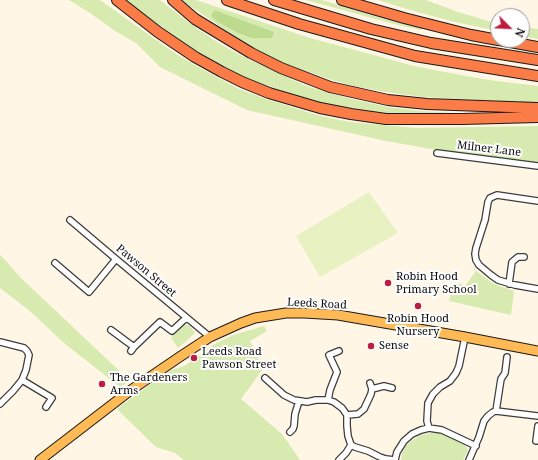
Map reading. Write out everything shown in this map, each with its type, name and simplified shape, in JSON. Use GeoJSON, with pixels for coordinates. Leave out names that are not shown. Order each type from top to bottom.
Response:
{"type":"FeatureCollection","features":[{"type":"Feature","properties":{"kind":"highway"},"geometry":{"type":"LineString","coordinates":[[117,0],[170,40],[195,57],[222,72],[269,93],[312,106],[350,114],[386,119],[462,120],[538,117]]}},
{"type":"Feature","properties":{"kind":"highway"},"geometry":{"type":"LineString","coordinates":[[173,0],[195,19],[251,53],[281,68],[330,87],[388,100],[447,105],[538,108]]}},
{"type":"Feature","properties":{"kind":"highway"},"geometry":{"type":"LineString","coordinates":[[227,0],[299,24],[415,56],[538,76]]}},
{"type":"Feature","properties":{"kind":"highway"},"geometry":{"type":"LineString","coordinates":[[274,0],[371,29],[431,43],[538,60]]}},
{"type":"Feature","properties":{"kind":"highway"},"geometry":{"type":"LineString","coordinates":[[342,0],[404,18],[490,38]]}},
{"type":"Feature","properties":{"kind":"main road","name":"Leeds Road"},"geometry":{"type":"LineString","coordinates":[[40,460],[131,390],[181,356],[210,337],[240,323],[255,318],[304,312],[344,316],[538,351]]}},
{"type":"Feature","properties":{"kind":"street","name":"Milner Lane"},"geometry":{"type":"LineString","coordinates":[[437,153],[538,166]]}},
{"type":"Feature","properties":{"kind":"street"},"geometry":{"type":"LineString","coordinates":[[538,201],[496,195],[492,196],[489,200],[475,256],[479,265],[498,280],[509,284],[538,289]]}},
{"type":"Feature","properties":{"kind":"street","name":"Pawson Street"},"geometry":{"type":"LineString","coordinates":[[70,220],[210,337]]}},
{"type":"Feature","properties":{"kind":"street"},"geometry":{"type":"LineString","coordinates":[[509,284],[512,262],[518,257],[524,257]]}},
{"type":"Feature","properties":{"kind":"street"},"geometry":{"type":"LineString","coordinates":[[55,263],[90,292],[116,259]]}},
{"type":"Feature","properties":{"kind":"street"},"geometry":{"type":"LineString","coordinates":[[111,330],[132,349],[160,322],[172,331],[186,318]]}},
{"type":"Feature","properties":{"kind":"street"},"geometry":{"type":"LineString","coordinates":[[429,428],[428,403],[433,394],[440,387],[450,381],[456,374],[461,359],[465,337]]}},
{"type":"Feature","properties":{"kind":"street"},"geometry":{"type":"LineString","coordinates":[[0,342],[24,348],[29,355],[22,380],[0,404]]}},
{"type":"Feature","properties":{"kind":"street"},"geometry":{"type":"LineString","coordinates":[[328,400],[337,372],[329,355],[339,352]]}},
{"type":"Feature","properties":{"kind":"street"},"geometry":{"type":"LineString","coordinates":[[496,411],[502,379],[505,373],[507,357]]}},
{"type":"Feature","properties":{"kind":"street"},"geometry":{"type":"LineString","coordinates":[[266,378],[284,395],[294,400],[307,402],[328,400],[334,402],[342,408],[347,415],[351,445],[339,460]]}},
{"type":"Feature","properties":{"kind":"street"},"geometry":{"type":"LineString","coordinates":[[22,380],[52,398],[46,407]]}},
{"type":"Feature","properties":{"kind":"street"},"geometry":{"type":"LineString","coordinates":[[347,415],[358,414],[364,409],[371,394],[372,389],[370,383]]}},
{"type":"Feature","properties":{"kind":"street"},"geometry":{"type":"LineString","coordinates":[[372,389],[384,386],[392,388]]}},
{"type":"Feature","properties":{"kind":"street"},"geometry":{"type":"LineString","coordinates":[[290,432],[294,426],[295,414],[299,401]]}},
{"type":"Feature","properties":{"kind":"street"},"geometry":{"type":"LineString","coordinates":[[469,460],[476,446],[484,421],[493,412],[496,411],[538,416]]}},
{"type":"Feature","properties":{"kind":"street"},"geometry":{"type":"LineString","coordinates":[[536,441],[538,426]]}},
{"type":"Feature","properties":{"kind":"street"},"geometry":{"type":"LineString","coordinates":[[351,445],[355,448],[368,451],[380,457],[395,460],[396,452],[404,441],[412,434],[429,428],[442,430],[476,446]]}},
{"type":"Feature","properties":{"kind":"green space"},"geometry":{"type":"Polygon","coordinates":[[[69,0],[100,0],[170,50],[239,89],[317,115],[349,122],[416,128],[538,126],[538,163],[437,150],[386,141],[247,110],[160,67],[136,43],[115,31],[69,0]]]}},
{"type":"Feature","properties":{"kind":"green space"},"geometry":{"type":"Polygon","coordinates":[[[124,0],[160,0],[192,25],[220,44],[304,85],[329,93],[388,107],[454,113],[386,113],[323,103],[271,87],[244,77],[197,51],[124,0]]]}},
{"type":"Feature","properties":{"kind":"green space"},"geometry":{"type":"Polygon","coordinates":[[[181,0],[196,0],[310,38],[414,66],[489,80],[538,86],[538,103],[423,97],[358,87],[332,80],[283,63],[254,48],[181,0]]]}},
{"type":"Feature","properties":{"kind":"green space"},"geometry":{"type":"Polygon","coordinates":[[[306,0],[322,0],[391,21],[422,28],[421,30],[390,23],[306,0]]]}},
{"type":"Feature","properties":{"kind":"green space"},"geometry":{"type":"Polygon","coordinates":[[[378,0],[426,0],[490,22],[490,29],[455,22],[378,0]]]}},
{"type":"Feature","properties":{"kind":"green space"},"geometry":{"type":"Polygon","coordinates":[[[214,10],[274,32],[272,38],[252,38],[238,33],[218,22],[211,16],[214,10]]]}},
{"type":"Feature","properties":{"kind":"green space"},"geometry":{"type":"Polygon","coordinates":[[[530,28],[538,29],[538,39],[530,38],[530,28]]]}},
{"type":"Feature","properties":{"kind":"green space"},"geometry":{"type":"Polygon","coordinates":[[[369,192],[398,233],[320,277],[296,236],[369,192]]]}},
{"type":"Feature","properties":{"kind":"green space"},"geometry":{"type":"Polygon","coordinates":[[[0,255],[20,277],[130,381],[120,387],[64,343],[30,311],[0,288],[0,255]]]}},
{"type":"Feature","properties":{"kind":"green space"},"geometry":{"type":"Polygon","coordinates":[[[476,271],[494,284],[514,291],[511,315],[449,301],[453,283],[466,285],[476,271]]]}},
{"type":"Feature","properties":{"kind":"green space"},"geometry":{"type":"Polygon","coordinates":[[[183,325],[190,326],[195,333],[178,348],[171,338],[183,325]]]}},
{"type":"Feature","properties":{"kind":"green space"},"geometry":{"type":"Polygon","coordinates":[[[264,326],[267,331],[250,341],[263,369],[241,399],[282,434],[300,460],[184,460],[175,453],[156,447],[118,410],[118,408],[169,371],[184,366],[213,345],[233,335],[264,326]]]}},
{"type":"Feature","properties":{"kind":"green space"},"geometry":{"type":"Polygon","coordinates":[[[434,432],[442,434],[466,446],[468,451],[463,460],[401,460],[402,453],[411,441],[421,435],[434,432]]]}},
{"type":"Feature","properties":{"kind":"place","name":"Robin Hood Primary School"},"geometry":{"type":"Point","coordinates":[388,283]}},
{"type":"Feature","properties":{"kind":"place","name":"Robin Hood Nursery"},"geometry":{"type":"Point","coordinates":[418,306]}},
{"type":"Feature","properties":{"kind":"place","name":"Sense"},"geometry":{"type":"Point","coordinates":[371,346]}},
{"type":"Feature","properties":{"kind":"place","name":"Leeds Road Pawson Street"},"geometry":{"type":"Point","coordinates":[194,358]}},
{"type":"Feature","properties":{"kind":"place","name":"The Gardeners Arms"},"geometry":{"type":"Point","coordinates":[102,384]}}]}
